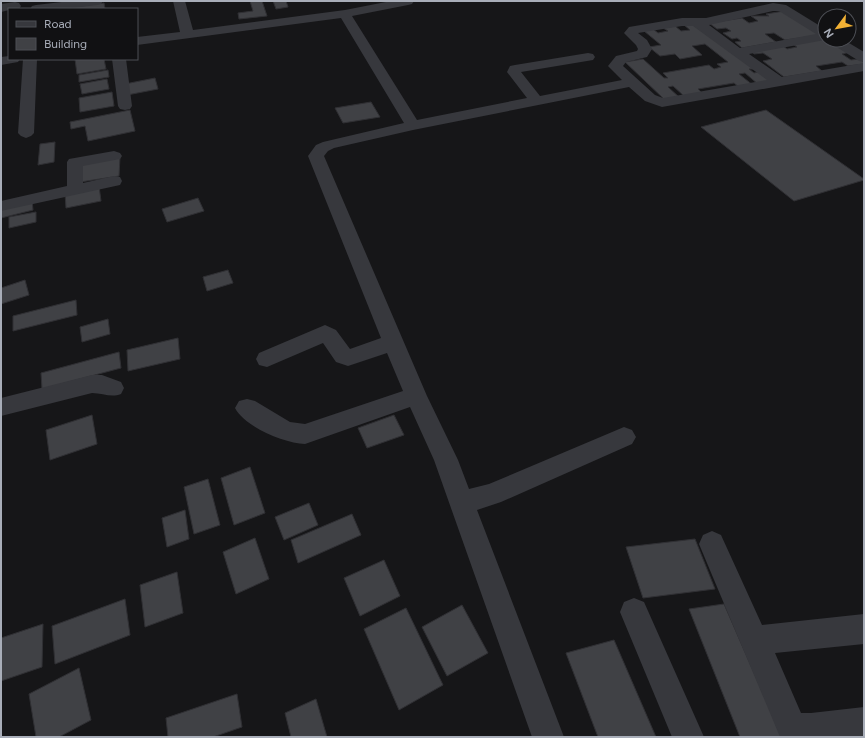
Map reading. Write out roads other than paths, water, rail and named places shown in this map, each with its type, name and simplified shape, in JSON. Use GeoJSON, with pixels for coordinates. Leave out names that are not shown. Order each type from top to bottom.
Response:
{"type":"FeatureCollection","features":[{"type":"Feature","properties":{"kind":"street"},"geometry":{"type":"LineString","coordinates":[[44,8],[97,1]]}},
{"type":"Feature","properties":{"kind":"street"},"geometry":{"type":"LineString","coordinates":[[179,1],[187,33]]}},
{"type":"Feature","properties":{"kind":"street"},"geometry":{"type":"LineString","coordinates":[[138,41],[187,33],[345,14],[408,1]]}},
{"type":"Feature","properties":{"kind":"street"},"geometry":{"type":"LineString","coordinates":[[1,8],[16,5]]}},
{"type":"Feature","properties":{"kind":"street"},"geometry":{"type":"LineString","coordinates":[[817,30],[782,8],[766,8],[706,22],[695,21],[631,32],[630,33],[642,43],[645,49],[642,54],[621,59],[615,66],[650,98],[662,103],[864,67]]}},
{"type":"Feature","properties":{"kind":"street"},"geometry":{"type":"LineString","coordinates":[[345,14],[413,125]]}},
{"type":"Feature","properties":{"kind":"street"},"geometry":{"type":"LineString","coordinates":[[695,21],[779,82]]}},
{"type":"Feature","properties":{"kind":"street"},"geometry":{"type":"LineString","coordinates":[[738,52],[817,37]]}},
{"type":"Feature","properties":{"kind":"street"},"geometry":{"type":"LineString","coordinates":[[848,48],[864,58]]}},
{"type":"Feature","properties":{"kind":"street"},"geometry":{"type":"LineString","coordinates":[[536,101],[514,72],[515,68],[588,57]]}},
{"type":"Feature","properties":{"kind":"street"},"geometry":{"type":"LineString","coordinates":[[26,133],[30,60]]}},
{"type":"Feature","properties":{"kind":"street"},"geometry":{"type":"LineString","coordinates":[[119,60],[124,106]]}},
{"type":"Feature","properties":{"kind":"street"},"geometry":{"type":"LineString","coordinates":[[548,737],[446,460],[416,396],[316,156],[322,148],[329,145],[413,125],[632,82]]}},
{"type":"Feature","properties":{"kind":"street"},"geometry":{"type":"LineString","coordinates":[[75,189],[75,162],[114,156]]}},
{"type":"Feature","properties":{"kind":"street"},"geometry":{"type":"LineString","coordinates":[[1,206],[114,181]]}},
{"type":"Feature","properties":{"kind":"street"},"geometry":{"type":"LineString","coordinates":[[267,359],[325,333],[329,335],[343,356],[348,358],[393,342]]}},
{"type":"Feature","properties":{"kind":"street"},"geometry":{"type":"LineString","coordinates":[[1,406],[92,384],[102,384],[113,388]]}},
{"type":"Feature","properties":{"kind":"street"},"geometry":{"type":"LineString","coordinates":[[247,408],[274,425],[298,435],[305,434],[416,396]]}},
{"type":"Feature","properties":{"kind":"street"},"geometry":{"type":"LineString","coordinates":[[462,503],[492,494],[624,437]]}},
{"type":"Feature","properties":{"kind":"street"},"geometry":{"type":"LineString","coordinates":[[712,544],[792,728],[811,729],[864,722]]}},
{"type":"Feature","properties":{"kind":"street"},"geometry":{"type":"LineString","coordinates":[[634,612],[688,737]]}},
{"type":"Feature","properties":{"kind":"street"},"geometry":{"type":"LineString","coordinates":[[864,616],[861,617],[864,621]]}},
{"type":"Feature","properties":{"kind":"street"},"geometry":{"type":"LineString","coordinates":[[754,641],[864,629]]}}]}
